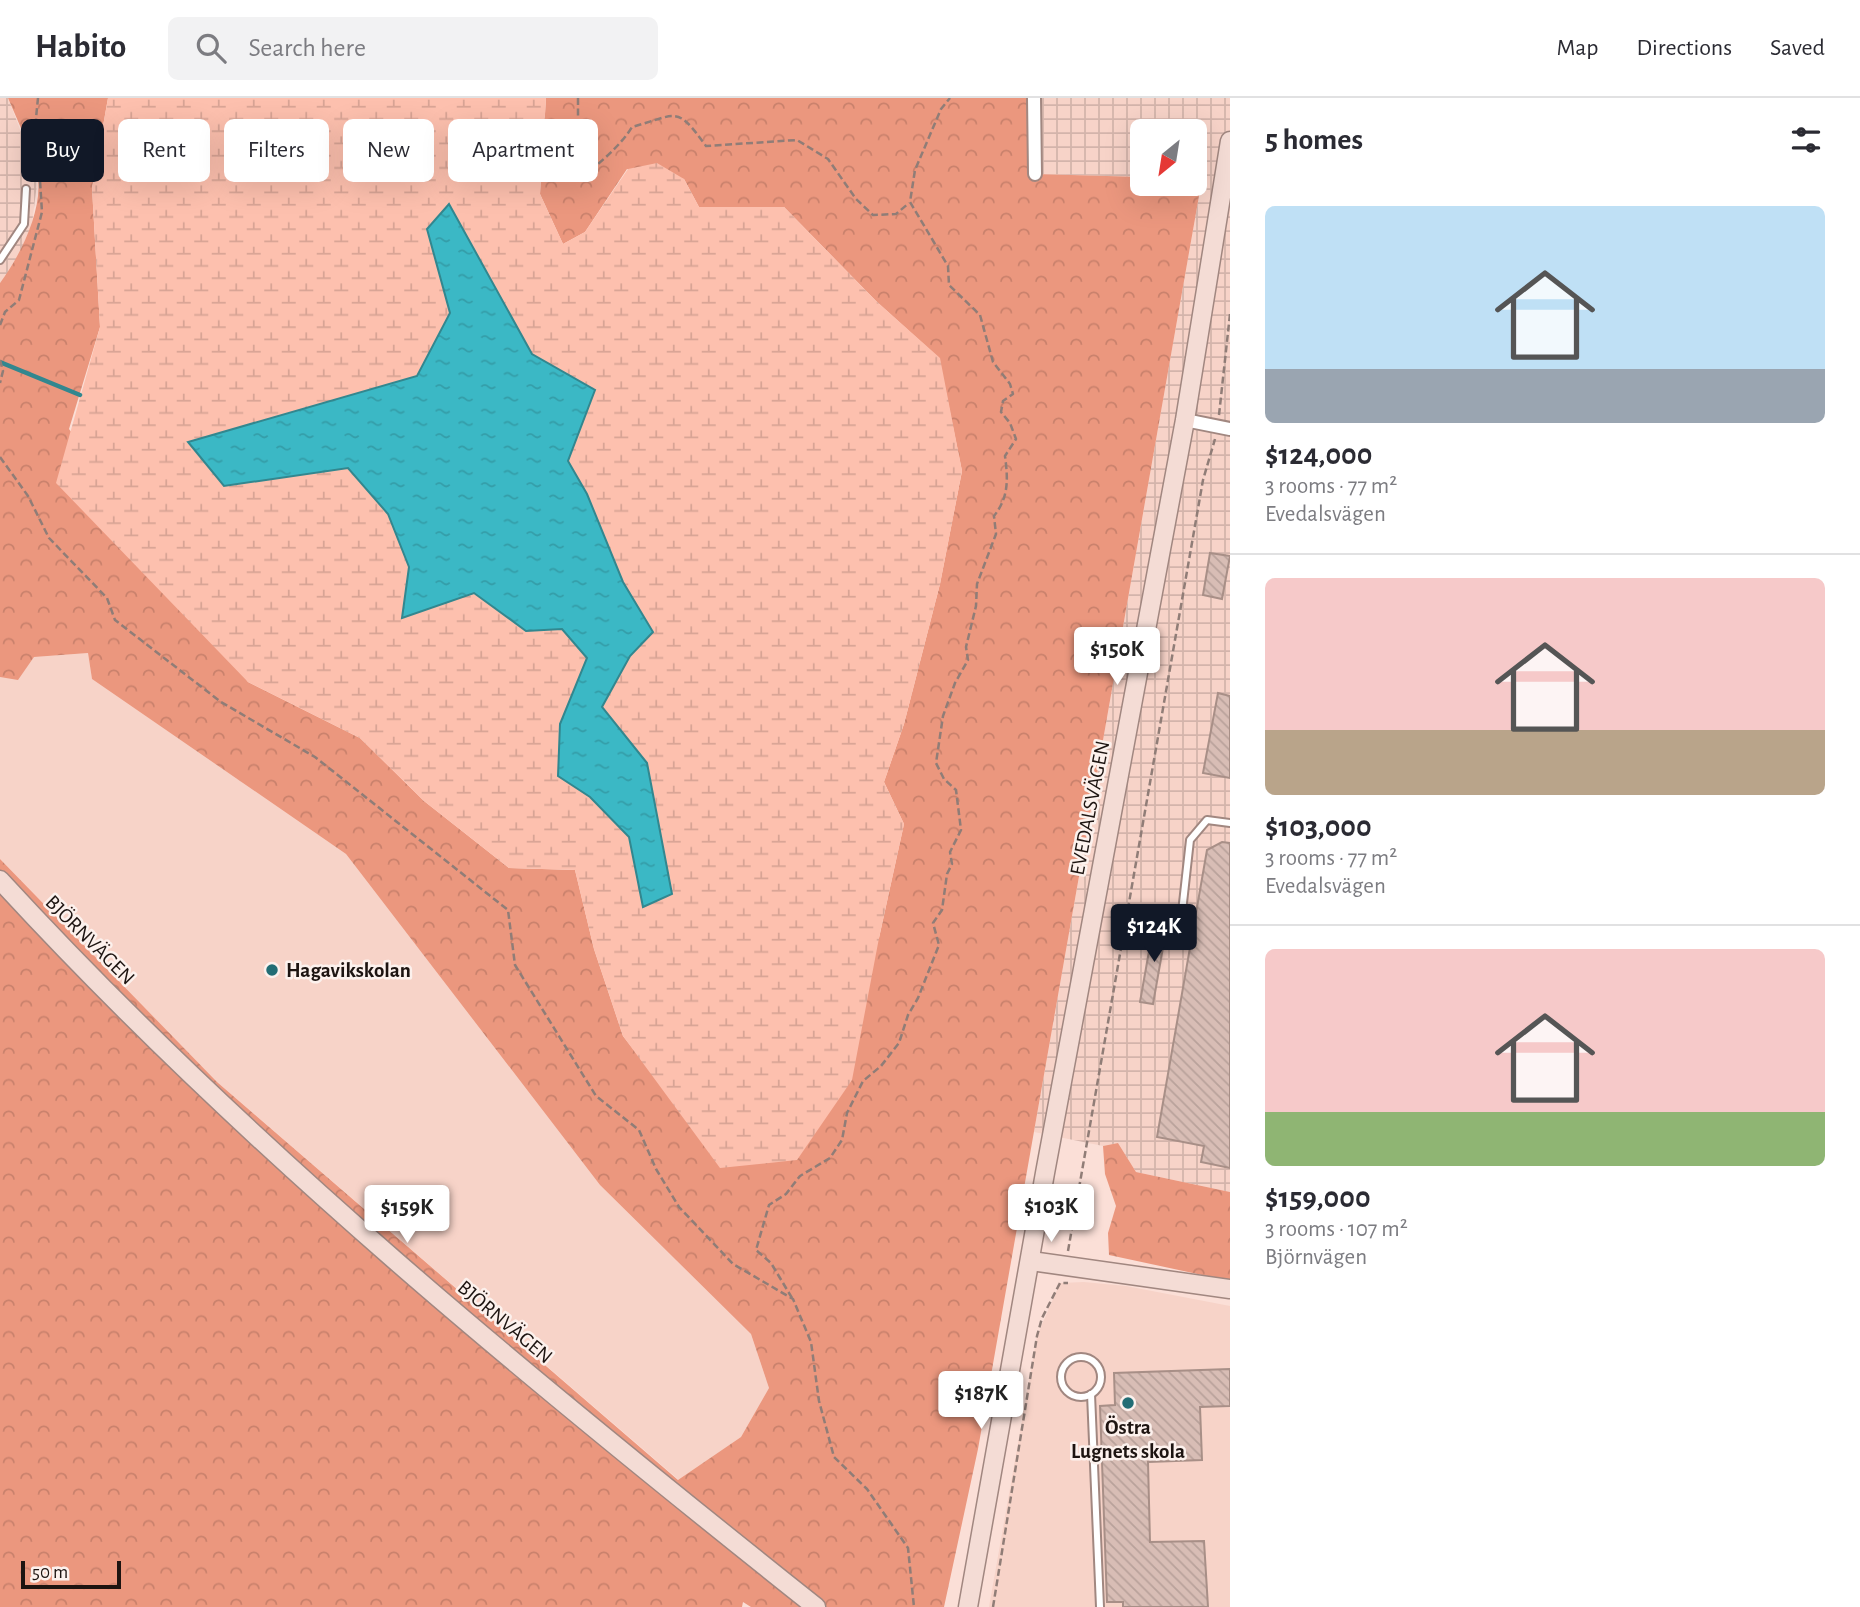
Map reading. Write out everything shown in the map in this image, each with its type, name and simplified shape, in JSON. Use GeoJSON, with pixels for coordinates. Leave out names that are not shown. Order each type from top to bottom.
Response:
{"type":"FeatureCollection","features":[{"type":"Feature","properties":{"kind":"street"},"geometry":{"type":"LineString","coordinates":[[1034,98],[1035,174]]}},
{"type":"Feature","properties":{"kind":"street","name":"EVEDALSVÄGEN"},"geometry":{"type":"LineString","coordinates":[[968,1607],[1185,420],[1230,141]]}},
{"type":"Feature","properties":{"kind":"street"},"geometry":{"type":"LineString","coordinates":[[1185,420],[1224,428]]}},
{"type":"Feature","properties":{"kind":"street","name":"BJÖRNVÄGEN"},"geometry":{"type":"LineString","coordinates":[[0,880],[207,1088],[394,1259],[816,1607]]}},
{"type":"Feature","properties":{"kind":"street"},"geometry":{"type":"LineString","coordinates":[[1031,1261],[1069,1274],[1230,1289]]}},
{"type":"Feature","properties":{"kind":"lane"},"geometry":{"type":"LineString","coordinates":[[0,260],[24,223],[26,188]]}},
{"type":"Feature","properties":{"kind":"lane"},"geometry":{"type":"LineString","coordinates":[[1181,921],[1190,840],[1207,820],[1230,823]]}},
{"type":"Feature","properties":{"kind":"lane"},"geometry":{"type":"LineString","coordinates":[[1091,1394],[1073,1395],[1063,1385],[1062,1372],[1069,1361],[1082,1357],[1098,1366],[1100,1384],[1091,1394],[1100,1607]]}},
{"type":"Feature","properties":{"kind":"path"},"geometry":{"type":"LineString","coordinates":[[578,98],[578,178],[592,171],[605,154],[624,142],[632,127],[676,115],[687,119],[706,146],[797,140],[828,159],[856,199],[873,215],[896,214],[910,202]]}},
{"type":"Feature","properties":{"kind":"path"},"geometry":{"type":"LineString","coordinates":[[914,1607],[908,1548],[867,1489],[834,1458],[819,1401],[811,1342],[793,1299],[771,1263],[755,1250],[769,1205],[786,1194],[800,1176],[830,1158],[842,1140],[847,1113],[863,1081],[881,1066],[899,1043],[908,1015],[918,998],[939,945],[933,923],[942,910],[947,874],[952,864],[950,852],[961,830],[956,790],[944,779],[936,763],[943,716],[955,683],[968,660],[966,646],[976,606],[977,584],[996,534],[993,516],[1002,505],[1009,483],[1005,456],[1016,439],[1010,423],[1001,412],[1003,401],[1013,394],[1010,383],[993,362],[980,315],[949,285],[948,266],[910,202],[915,170],[941,109],[950,98]]}},
{"type":"Feature","properties":{"kind":"path"},"geometry":{"type":"LineString","coordinates":[[993,1607],[1037,1336],[1042,1318],[1060,1283],[1069,1274],[1203,480],[1224,428],[1230,314]]}},
{"type":"Feature","properties":{"kind":"path"},"geometry":{"type":"LineString","coordinates":[[0,360],[3,371],[0,383]]}},
{"type":"Feature","properties":{"kind":"path"},"geometry":{"type":"LineString","coordinates":[[0,457],[28,496],[49,538],[107,598],[115,620],[221,702],[315,757],[508,910],[515,965],[596,1096],[639,1130],[656,1169],[679,1207],[733,1264],[793,1299]]}},
{"type":"Feature","properties":{"kind":"path"},"geometry":{"type":"LineString","coordinates":[[1060,1283],[1069,1274]]}},
{"type":"Feature","properties":{"kind":"shaded area"},"geometry":{"type":"Polygon","coordinates":[[[0,98],[8,98],[21,132],[21,182],[37,182],[32,224],[15,264],[0,283],[0,98]]]}},
{"type":"Feature","properties":{"kind":"shaded area"},"geometry":{"type":"Polygon","coordinates":[[[1034,98],[1230,98],[1230,1192],[1136,1172],[1118,1143],[1103,1146],[1034,1132],[1199,196],[1208,196],[1208,119],[1130,119],[1130,177],[1035,174],[1034,98]]]}},
{"type":"Feature","properties":{"kind":"shaded area","name":"Hagavikskolan"},"geometry":{"type":"Polygon","coordinates":[[[88,653],[92,679],[346,854],[600,1185],[751,1334],[769,1388],[741,1437],[679,1480],[217,1082],[0,859],[0,677],[18,679],[34,657],[88,653]]]}},
{"type":"Feature","properties":{"kind":"shaded area","name":"Östra Lugnets skola"},"geometry":{"type":"Polygon","coordinates":[[[1060,1283],[1126,1286],[1230,1306],[1230,1607],[989,1607],[1037,1336],[1060,1283]]]}},
{"type":"Feature","properties":{"kind":"green space"},"geometry":{"type":"Polygon","coordinates":[[[8,98],[108,98],[104,120],[21,119],[21,128],[8,98]]]}},
{"type":"Feature","properties":{"kind":"green space"},"geometry":{"type":"Polygon","coordinates":[[[108,98],[546,98],[545,119],[448,119],[448,182],[541,182],[540,194],[563,244],[585,232],[628,169],[657,163],[684,179],[699,207],[784,207],[876,301],[940,358],[962,471],[940,584],[904,724],[884,782],[904,824],[852,1080],[797,1160],[720,1168],[623,1036],[594,949],[575,870],[509,868],[424,801],[360,738],[248,682],[56,483],[100,327],[92,188],[93,182],[104,182],[104,120],[108,98]],[[449,204],[427,229],[450,313],[417,376],[189,443],[348,467],[388,514],[409,567],[402,618],[474,593],[526,631],[562,629],[587,658],[560,724],[558,776],[590,797],[629,837],[643,907],[647,763],[602,708],[630,656],[653,632],[623,582],[587,494],[568,461],[594,390],[532,354],[449,204]]]}},
{"type":"Feature","properties":{"kind":"green space"},"geometry":{"type":"Polygon","coordinates":[[[546,98],[1034,98],[1035,174],[1130,177],[1130,196],[1199,196],[978,1449],[944,1607],[751,1607],[743,1602],[742,1607],[0,1607],[0,859],[217,1082],[678,1480],[741,1437],[769,1388],[751,1334],[600,1185],[346,854],[92,679],[88,653],[34,657],[18,680],[0,677],[0,283],[29,232],[38,182],[93,182],[100,327],[69,429],[248,682],[360,738],[424,801],[509,868],[575,870],[594,949],[623,1036],[668,1094],[879,938],[904,824],[884,782],[904,724],[940,584],[962,471],[939,358],[876,301],[784,207],[699,207],[684,179],[627,169],[585,232],[563,244],[540,194],[541,182],[598,182],[598,119],[545,119],[546,98]]]}},
{"type":"Feature","properties":{"kind":"green space"},"geometry":{"type":"Polygon","coordinates":[[[1118,1143],[1136,1172],[1230,1192],[1230,1281],[1109,1255],[1108,1233],[1116,1206],[1105,1174],[1103,1146],[1118,1143]]]}},
{"type":"Feature","properties":{"kind":"water"},"geometry":{"type":"Polygon","coordinates":[[[449,204],[532,354],[595,390],[568,461],[587,494],[623,582],[653,632],[630,656],[602,707],[647,763],[672,894],[643,907],[629,837],[590,797],[558,776],[560,724],[587,658],[562,629],[526,631],[474,593],[402,618],[409,567],[388,514],[348,468],[224,486],[188,442],[417,376],[450,313],[427,229],[449,204]]]}},
{"type":"Feature","properties":{"kind":"building"},"geometry":{"type":"Polygon","coordinates":[[[1210,553],[1230,556],[1222,599],[1203,595],[1210,553]]]}},
{"type":"Feature","properties":{"kind":"building"},"geometry":{"type":"Polygon","coordinates":[[[1218,693],[1230,696],[1230,778],[1203,773],[1218,693]]]}},
{"type":"Feature","properties":{"kind":"building"},"geometry":{"type":"Polygon","coordinates":[[[1222,842],[1230,843],[1230,1168],[1201,1162],[1204,1146],[1157,1137],[1207,850],[1222,842]]]}},
{"type":"Feature","properties":{"kind":"building"},"geometry":{"type":"Polygon","coordinates":[[[1154,923],[1167,925],[1153,1004],[1140,1002],[1154,923]]]}},
{"type":"Feature","properties":{"kind":"building"},"geometry":{"type":"Polygon","coordinates":[[[1230,1369],[1230,1406],[1200,1407],[1202,1460],[1148,1462],[1150,1542],[1204,1541],[1208,1607],[1123,1607],[1123,1602],[1107,1602],[1100,1406],[1115,1405],[1114,1373],[1230,1369]]]}},
{"type":"Feature","properties":{"kind":"waterway"},"geometry":{"type":"LineString","coordinates":[[0,362],[80,395]]}},
{"type":"Feature","properties":{"kind":"place","name":"Hagavikskolan"},"geometry":{"type":"Point","coordinates":[272,970]}},
{"type":"Feature","properties":{"kind":"place","name":"Östra Lugnets skola"},"geometry":{"type":"Point","coordinates":[1128,1403]}}]}
